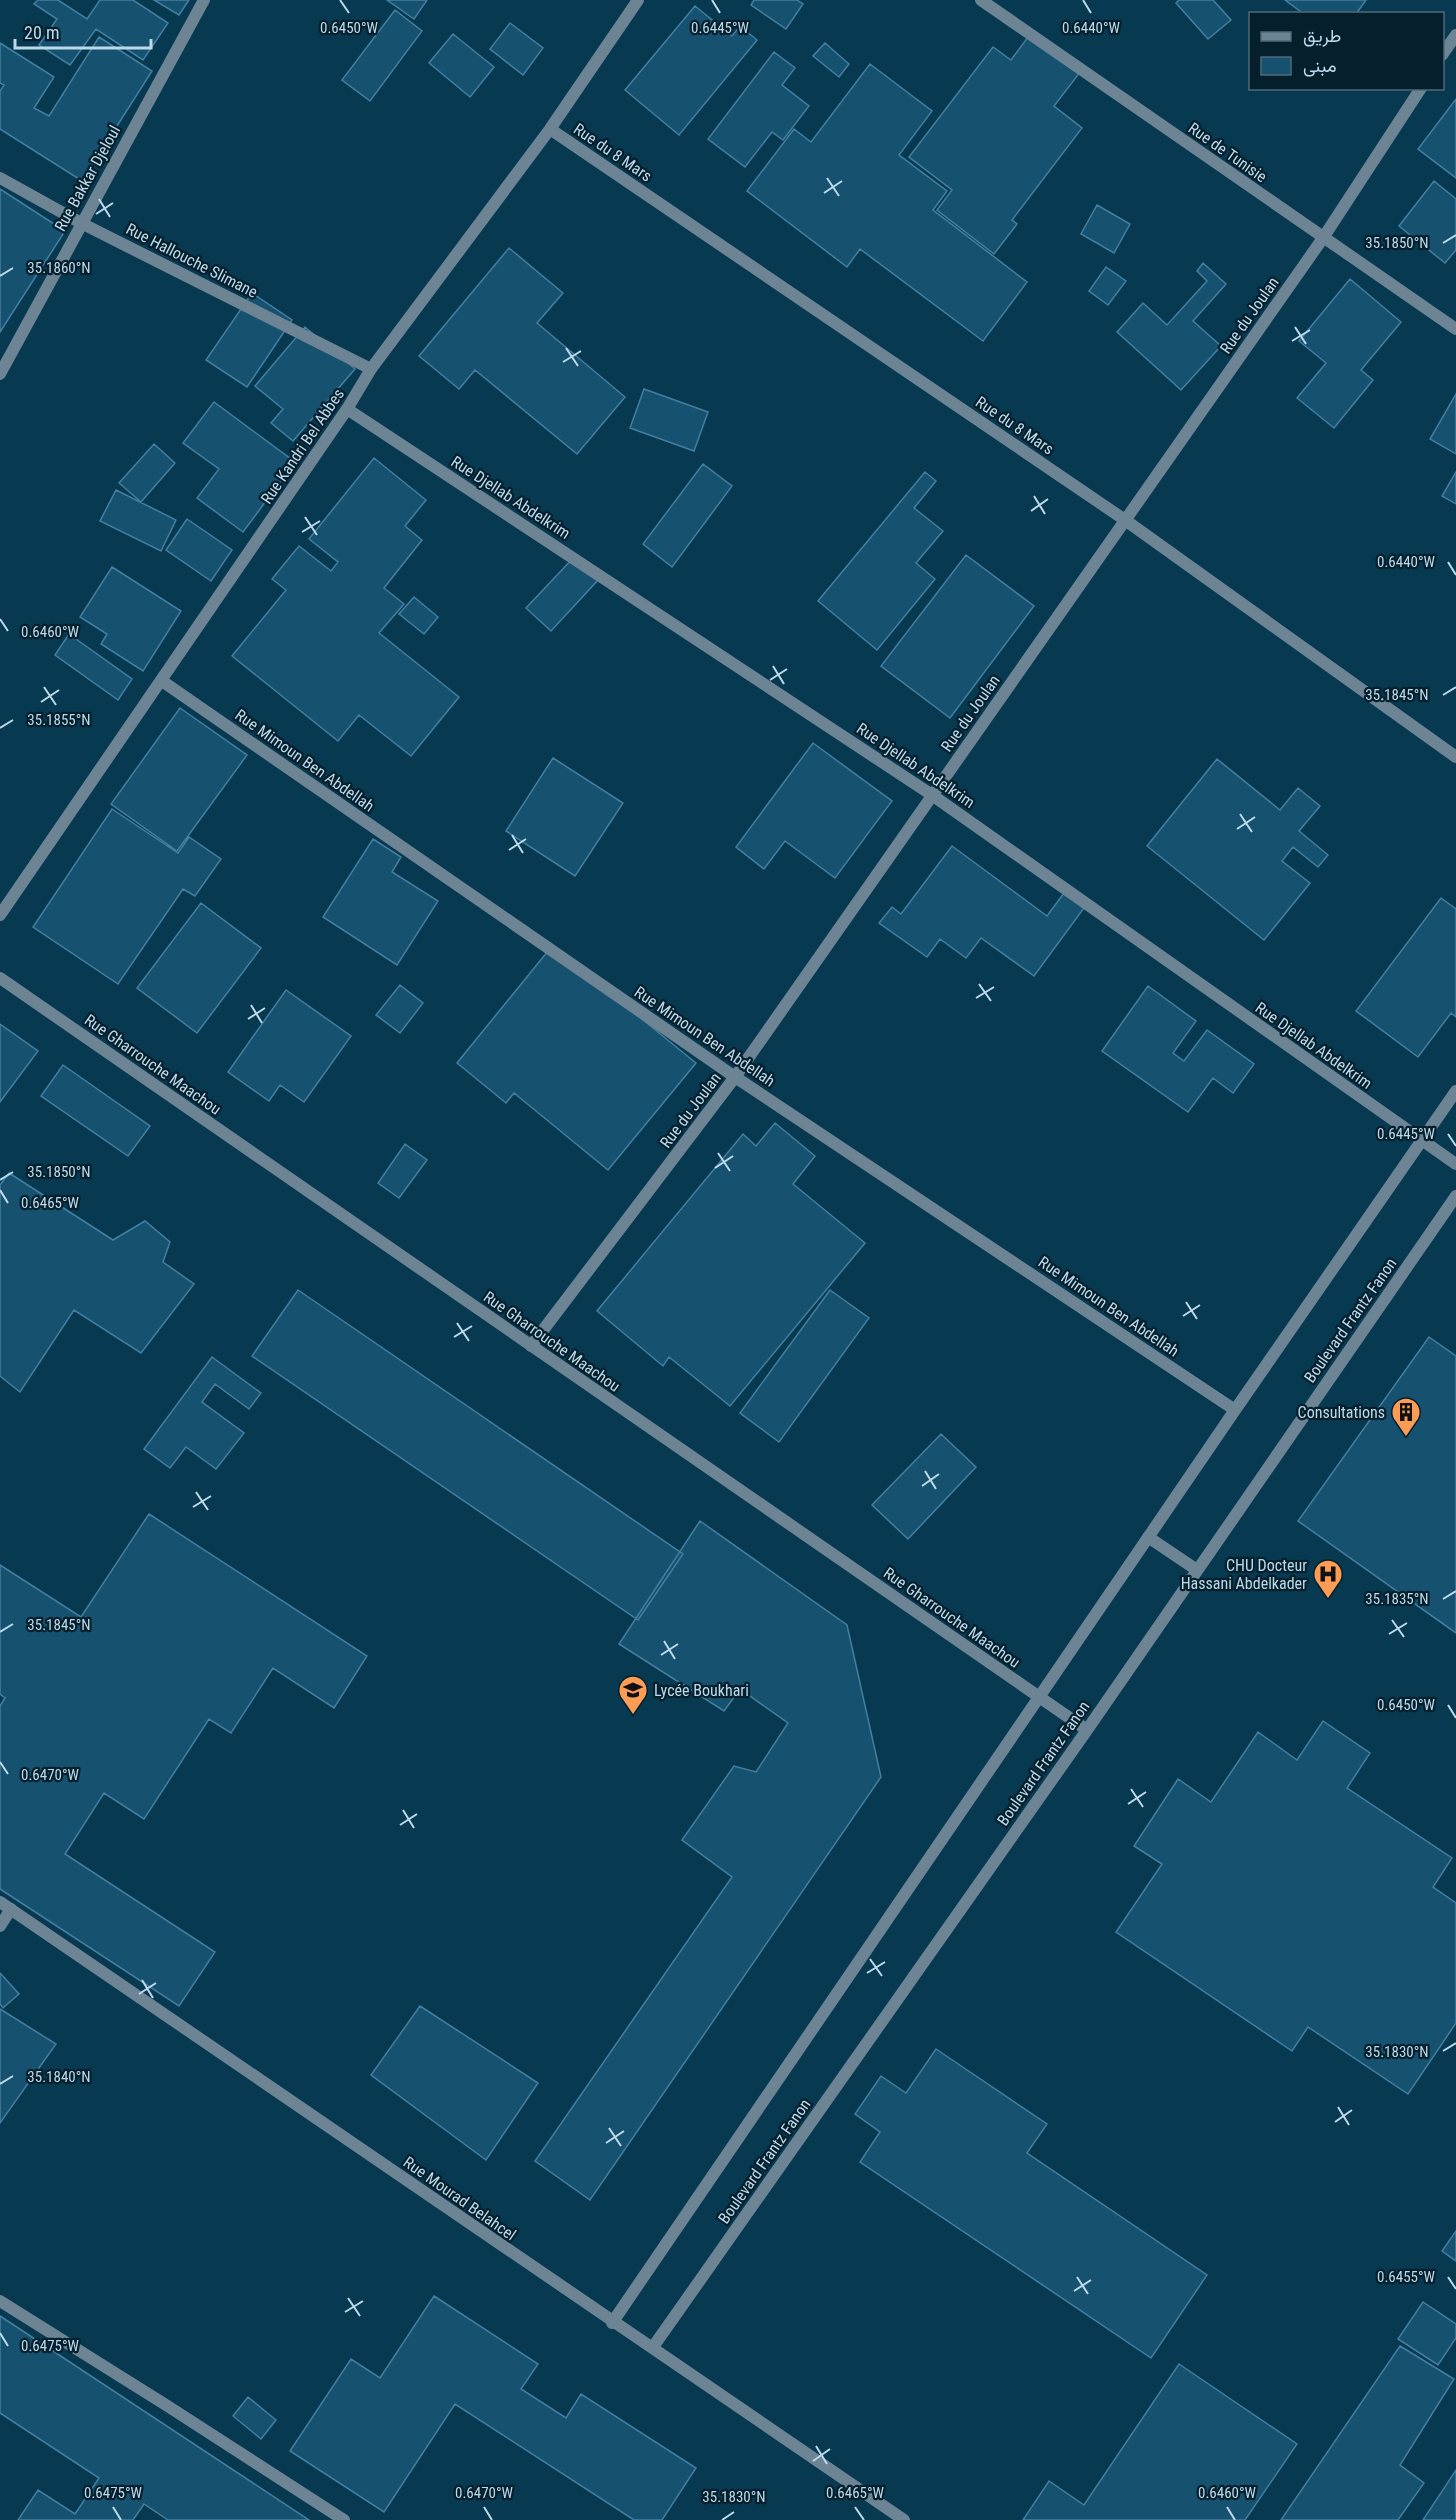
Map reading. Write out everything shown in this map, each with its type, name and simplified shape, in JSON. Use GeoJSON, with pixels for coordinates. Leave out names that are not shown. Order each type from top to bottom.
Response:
{"type":"FeatureCollection","features":[{"type":"Feature","properties":{"kind":"street","name":"Rue Bakkar Djeloul"},"geometry":{"type":"LineString","coordinates":[[0,374],[204,0]]}},
{"type":"Feature","properties":{"kind":"street","name":"Rue Kandri Bel Abbes"},"geometry":{"type":"LineString","coordinates":[[0,915],[348,409],[371,369],[550,129],[638,0]]}},
{"type":"Feature","properties":{"kind":"street","name":"Rue de Tunisie"},"geometry":{"type":"LineString","coordinates":[[981,0],[1456,329]]}},
{"type":"Feature","properties":{"kind":"street"},"geometry":{"type":"LineString","coordinates":[[1444,54],[1456,35]]}},
{"type":"Feature","properties":{"kind":"street","name":"Rue du Joulan"},"geometry":{"type":"LineString","coordinates":[[531,1346],[735,1077],[1323,238],[1420,90]]}},
{"type":"Feature","properties":{"kind":"street","name":"Rue du 8 Mars"},"geometry":{"type":"LineString","coordinates":[[550,129],[1125,520],[1456,757]]}},
{"type":"Feature","properties":{"kind":"street","name":"Rue Hallouche Slimane"},"geometry":{"type":"LineString","coordinates":[[0,178],[81,223],[371,369]]}},
{"type":"Feature","properties":{"kind":"street","name":"Rue Djellab Abdelkrim"},"geometry":{"type":"LineString","coordinates":[[348,409],[932,795],[1456,1164]]}},
{"type":"Feature","properties":{"kind":"street","name":"Rue Mimoun Ben Abdellah"},"geometry":{"type":"LineString","coordinates":[[162,681],[735,1077],[1235,1410]]}},
{"type":"Feature","properties":{"kind":"street","name":"Rue Gharrouche Maachou"},"geometry":{"type":"LineString","coordinates":[[0,978],[1087,1730]]}},
{"type":"Feature","properties":{"kind":"street"},"geometry":{"type":"LineString","coordinates":[[612,2323],[1456,1090]]}},
{"type":"Feature","properties":{"kind":"street","name":"Boulevard Frantz Fanon"},"geometry":{"type":"LineString","coordinates":[[653,2347],[1087,1730],[1456,1196]]}},
{"type":"Feature","properties":{"kind":"street"},"geometry":{"type":"LineString","coordinates":[[1148,1537],[1197,1570]]}},
{"type":"Feature","properties":{"kind":"street","name":"Rue Mourad Belahcel"},"geometry":{"type":"LineString","coordinates":[[0,1902],[903,2520]]}},
{"type":"Feature","properties":{"kind":"street"},"geometry":{"type":"LineString","coordinates":[[0,1926],[11,1909]]}},
{"type":"Feature","properties":{"kind":"street"},"geometry":{"type":"LineString","coordinates":[[0,2301],[166,2404],[344,2520]]}},
{"type":"Feature","properties":{"kind":"building"},"geometry":{"type":"Polygon","coordinates":[[[38,0],[58,0],[87,19],[100,0],[133,0],[168,23],[143,60],[96,29],[70,65],[39,45],[57,19],[34,4],[38,0]]]}},
{"type":"Feature","properties":{"kind":"building"},"geometry":{"type":"Polygon","coordinates":[[[154,0],[189,0],[179,15],[154,0]]]}},
{"type":"Feature","properties":{"kind":"building"},"geometry":{"type":"Polygon","coordinates":[[[387,0],[427,0],[414,19],[387,0]]]}},
{"type":"Feature","properties":{"kind":"building"},"geometry":{"type":"Polygon","coordinates":[[[754,0],[797,0],[803,4],[786,29],[751,5],[754,0]]]}},
{"type":"Feature","properties":{"kind":"building"},"geometry":{"type":"Polygon","coordinates":[[[1179,0],[1213,0],[1231,20],[1208,39],[1176,3],[1179,0]]]}},
{"type":"Feature","properties":{"kind":"building"},"geometry":{"type":"Polygon","coordinates":[[[1285,0],[1366,0],[1357,12],[1301,12],[1285,0]]]}},
{"type":"Feature","properties":{"kind":"building"},"geometry":{"type":"Polygon","coordinates":[[[695,6],[732,36],[740,26],[757,40],[679,135],[625,90],[695,6]]]}},
{"type":"Feature","properties":{"kind":"building"},"geometry":{"type":"Polygon","coordinates":[[[395,10],[422,31],[370,101],[342,80],[395,10]]]}},
{"type":"Feature","properties":{"kind":"building"},"geometry":{"type":"Polygon","coordinates":[[[510,23],[543,48],[523,75],[490,49],[510,23]]]}},
{"type":"Feature","properties":{"kind":"building"},"geometry":{"type":"Polygon","coordinates":[[[1031,33],[1081,71],[1054,106],[1082,128],[1012,220],[1017,224],[994,254],[937,210],[952,190],[909,157],[993,47],[1011,60],[1031,33]]]}},
{"type":"Feature","properties":{"kind":"building"},"geometry":{"type":"Polygon","coordinates":[[[453,34],[494,67],[470,97],[429,63],[453,34]]]}},
{"type":"Feature","properties":{"kind":"building"},"geometry":{"type":"Polygon","coordinates":[[[99,37],[152,71],[82,181],[0,129],[0,91],[4,85],[0,83],[0,43],[54,77],[34,108],[49,116],[99,37]]]}},
{"type":"Feature","properties":{"kind":"building"},"geometry":{"type":"Polygon","coordinates":[[[825,43],[849,64],[839,77],[813,56],[825,43]]]}},
{"type":"Feature","properties":{"kind":"building"},"geometry":{"type":"Polygon","coordinates":[[[774,52],[795,68],[782,85],[809,106],[783,140],[772,132],[745,167],[708,139],[774,52]]]}},
{"type":"Feature","properties":{"kind":"building"},"geometry":{"type":"Polygon","coordinates":[[[870,64],[932,111],[899,155],[947,191],[933,210],[1027,282],[983,341],[860,249],[847,267],[747,191],[794,129],[811,142],[870,64]]]}},
{"type":"Feature","properties":{"kind":"building"},"geometry":{"type":"Polygon","coordinates":[[[1456,99],[1456,178],[1418,149],[1456,99]]]}},
{"type":"Feature","properties":{"kind":"building"},"geometry":{"type":"Polygon","coordinates":[[[1434,181],[1456,199],[1456,250],[1445,263],[1399,226],[1434,181]]]}},
{"type":"Feature","properties":{"kind":"building"},"geometry":{"type":"Polygon","coordinates":[[[0,189],[65,231],[0,332],[0,189]]]}},
{"type":"Feature","properties":{"kind":"building"},"geometry":{"type":"Polygon","coordinates":[[[1097,205],[1130,224],[1114,253],[1081,234],[1097,205]]]}},
{"type":"Feature","properties":{"kind":"building"},"geometry":{"type":"Polygon","coordinates":[[[509,248],[563,293],[537,323],[625,397],[577,454],[475,370],[459,389],[419,356],[509,248]]]}},
{"type":"Feature","properties":{"kind":"building"},"geometry":{"type":"Polygon","coordinates":[[[1203,263],[1226,284],[1193,321],[1221,346],[1181,390],[1117,332],[1143,303],[1167,325],[1207,281],[1197,271],[1203,263]]]}},
{"type":"Feature","properties":{"kind":"building"},"geometry":{"type":"Polygon","coordinates":[[[1106,267],[1126,281],[1108,305],[1089,291],[1106,267]]]}},
{"type":"Feature","properties":{"kind":"building"},"geometry":{"type":"Polygon","coordinates":[[[1350,279],[1401,322],[1361,370],[1373,380],[1334,428],[1297,398],[1326,363],[1299,341],[1350,279]]]}},
{"type":"Feature","properties":{"kind":"building"},"geometry":{"type":"Polygon","coordinates":[[[252,293],[292,320],[247,387],[206,360],[252,293]]]}},
{"type":"Feature","properties":{"kind":"building"},"geometry":{"type":"Polygon","coordinates":[[[305,327],[355,369],[293,441],[271,423],[283,409],[255,386],[305,327]]]}},
{"type":"Feature","properties":{"kind":"building"},"geometry":{"type":"Polygon","coordinates":[[[644,389],[708,412],[694,451],[630,428],[644,389]]]}},
{"type":"Feature","properties":{"kind":"building"},"geometry":{"type":"Polygon","coordinates":[[[1456,394],[1456,454],[1430,439],[1456,394]]]}},
{"type":"Feature","properties":{"kind":"building"},"geometry":{"type":"Polygon","coordinates":[[[214,402],[295,462],[243,532],[197,498],[219,469],[183,443],[214,402]]]}},
{"type":"Feature","properties":{"kind":"building"},"geometry":{"type":"Polygon","coordinates":[[[154,444],[175,463],[141,502],[119,483],[154,444]]]}},
{"type":"Feature","properties":{"kind":"building"},"geometry":{"type":"Polygon","coordinates":[[[374,458],[426,500],[405,526],[422,540],[384,588],[404,604],[379,633],[459,697],[411,756],[359,715],[338,741],[232,656],[286,590],[272,579],[299,546],[331,571],[338,562],[309,539],[374,458]]]}},
{"type":"Feature","properties":{"kind":"building"},"geometry":{"type":"Polygon","coordinates":[[[703,464],[732,486],[672,567],[643,544],[703,464]]]}},
{"type":"Feature","properties":{"kind":"building"},"geometry":{"type":"Polygon","coordinates":[[[925,472],[936,481],[914,508],[943,531],[916,563],[935,579],[877,650],[818,601],[925,472]]]}},
{"type":"Feature","properties":{"kind":"building"},"geometry":{"type":"Polygon","coordinates":[[[1456,472],[1456,504],[1442,496],[1456,472]]]}},
{"type":"Feature","properties":{"kind":"building"},"geometry":{"type":"Polygon","coordinates":[[[116,490],[176,520],[161,551],[100,521],[116,490]]]}},
{"type":"Feature","properties":{"kind":"building"},"geometry":{"type":"Polygon","coordinates":[[[187,519],[232,550],[211,581],[166,550],[187,519]]]}},
{"type":"Feature","properties":{"kind":"building"},"geometry":{"type":"Polygon","coordinates":[[[966,555],[1034,606],[950,718],[881,666],[966,555]]]}},
{"type":"Feature","properties":{"kind":"building"},"geometry":{"type":"Polygon","coordinates":[[[575,556],[599,579],[551,631],[526,608],[575,556]]]}},
{"type":"Feature","properties":{"kind":"building"},"geometry":{"type":"Polygon","coordinates":[[[112,567],[181,611],[143,671],[101,644],[107,634],[80,617],[112,567]]]}},
{"type":"Feature","properties":{"kind":"building"},"geometry":{"type":"Polygon","coordinates":[[[414,597],[438,617],[424,634],[399,614],[414,597]]]}},
{"type":"Feature","properties":{"kind":"building"},"geometry":{"type":"Polygon","coordinates":[[[69,634],[132,679],[118,700],[55,655],[69,634]]]}},
{"type":"Feature","properties":{"kind":"building"},"geometry":{"type":"Polygon","coordinates":[[[180,708],[247,755],[177,851],[111,804],[180,708]]]}},
{"type":"Feature","properties":{"kind":"building"},"geometry":{"type":"Polygon","coordinates":[[[813,743],[892,801],[835,878],[785,841],[764,869],[736,847],[813,743]]]}},
{"type":"Feature","properties":{"kind":"building"},"geometry":{"type":"Polygon","coordinates":[[[553,758],[623,803],[575,876],[506,831],[553,758]]]}},
{"type":"Feature","properties":{"kind":"building"},"geometry":{"type":"Polygon","coordinates":[[[1217,759],[1280,810],[1298,788],[1320,806],[1299,831],[1328,855],[1318,867],[1293,847],[1282,861],[1310,883],[1264,940],[1147,846],[1217,759]]]}},
{"type":"Feature","properties":{"kind":"building"},"geometry":{"type":"Polygon","coordinates":[[[112,809],[178,853],[189,837],[221,859],[195,896],[183,889],[118,984],[33,927],[112,809]]]}},
{"type":"Feature","properties":{"kind":"building"},"geometry":{"type":"Polygon","coordinates":[[[373,839],[401,857],[392,872],[438,901],[397,965],[323,917],[373,839]]]}},
{"type":"Feature","properties":{"kind":"building"},"geometry":{"type":"Polygon","coordinates":[[[952,846],[1047,916],[1064,893],[1084,908],[1034,976],[981,938],[966,958],[940,939],[927,957],[879,923],[892,907],[901,914],[952,846]]]}},
{"type":"Feature","properties":{"kind":"building"},"geometry":{"type":"Polygon","coordinates":[[[1441,898],[1456,909],[1456,1017],[1451,1013],[1418,1057],[1356,1011],[1441,898]]]}},
{"type":"Feature","properties":{"kind":"building"},"geometry":{"type":"Polygon","coordinates":[[[201,903],[261,948],[197,1033],[137,988],[201,903]]]}},
{"type":"Feature","properties":{"kind":"building"},"geometry":{"type":"Polygon","coordinates":[[[552,946],[696,1063],[608,1170],[514,1093],[506,1103],[457,1063],[552,946]]]}},
{"type":"Feature","properties":{"kind":"building"},"geometry":{"type":"Polygon","coordinates":[[[400,985],[423,1003],[400,1033],[376,1015],[400,985]]]}},
{"type":"Feature","properties":{"kind":"building"},"geometry":{"type":"Polygon","coordinates":[[[1148,986],[1196,1021],[1173,1053],[1184,1061],[1207,1030],[1254,1064],[1233,1093],[1213,1078],[1188,1112],[1102,1051],[1148,986]]]}},
{"type":"Feature","properties":{"kind":"building"},"geometry":{"type":"Polygon","coordinates":[[[286,990],[351,1036],[304,1102],[280,1085],[269,1101],[228,1072],[286,990]]]}},
{"type":"Feature","properties":{"kind":"building"},"geometry":{"type":"Polygon","coordinates":[[[0,1024],[38,1051],[0,1102],[0,1024]]]}},
{"type":"Feature","properties":{"kind":"building"},"geometry":{"type":"Polygon","coordinates":[[[63,1065],[150,1126],[128,1156],[41,1096],[63,1065]]]}},
{"type":"Feature","properties":{"kind":"building"},"geometry":{"type":"Polygon","coordinates":[[[775,1123],[815,1156],[793,1184],[865,1243],[730,1406],[669,1357],[663,1366],[597,1311],[743,1134],[756,1146],[775,1123]]]}},
{"type":"Feature","properties":{"kind":"building"},"geometry":{"type":"Polygon","coordinates":[[[405,1144],[427,1160],[399,1198],[378,1183],[405,1144]]]}},
{"type":"Feature","properties":{"kind":"building"},"geometry":{"type":"Polygon","coordinates":[[[9,1173],[113,1240],[145,1221],[170,1242],[163,1262],[194,1284],[141,1353],[74,1310],[20,1392],[0,1376],[0,1185],[9,1173]]]}},
{"type":"Feature","properties":{"kind":"building"},"geometry":{"type":"Polygon","coordinates":[[[298,1290],[683,1554],[638,1620],[252,1356],[298,1290]]]}},
{"type":"Feature","properties":{"kind":"building"},"geometry":{"type":"Polygon","coordinates":[[[830,1290],[869,1318],[779,1442],[740,1413],[830,1290]]]}},
{"type":"Feature","properties":{"kind":"building","name":"Consultations"},"geometry":{"type":"Polygon","coordinates":[[[1429,1337],[1456,1356],[1456,1633],[1298,1521],[1429,1337]]]}},
{"type":"Feature","properties":{"kind":"building"},"geometry":{"type":"Polygon","coordinates":[[[212,1357],[261,1393],[249,1409],[215,1384],[202,1402],[244,1433],[216,1469],[186,1447],[170,1468],[144,1449],[212,1357]]]}},
{"type":"Feature","properties":{"kind":"building"},"geometry":{"type":"Polygon","coordinates":[[[941,1434],[976,1467],[908,1539],[872,1505],[941,1434]]]}},
{"type":"Feature","properties":{"kind":"building"},"geometry":{"type":"Polygon","coordinates":[[[149,1514],[367,1656],[334,1708],[273,1668],[231,1733],[209,1719],[144,1819],[104,1793],[65,1854],[215,1952],[179,2006],[0,1889],[0,1706],[5,1698],[0,1694],[0,1565],[81,1617],[149,1514]]]}},
{"type":"Feature","properties":{"kind":"building"},"geometry":{"type":"Polygon","coordinates":[[[700,1521],[847,1625],[881,1777],[590,2200],[535,2161],[732,1877],[682,1840],[734,1766],[756,1772],[788,1723],[740,1689],[724,1711],[619,1644],[700,1521]]]}},
{"type":"Feature","properties":{"kind":"building"},"geometry":{"type":"Polygon","coordinates":[[[1323,1721],[1370,1753],[1347,1788],[1452,1858],[1433,1887],[1456,1903],[1456,2023],[1408,2094],[1308,2027],[1292,2051],[1116,1932],[1162,1864],[1134,1846],[1178,1779],[1211,1802],[1258,1732],[1297,1760],[1323,1721]]]}},
{"type":"Feature","properties":{"kind":"building"},"geometry":{"type":"Polygon","coordinates":[[[0,1973],[19,1994],[3,2008],[0,2004],[0,1973]]]}},
{"type":"Feature","properties":{"kind":"building"},"geometry":{"type":"Polygon","coordinates":[[[420,2006],[538,2083],[486,2160],[371,2075],[420,2006]]]}},
{"type":"Feature","properties":{"kind":"building"},"geometry":{"type":"Polygon","coordinates":[[[0,2009],[56,2044],[0,2123],[0,2009]]]}},
{"type":"Feature","properties":{"kind":"building"},"geometry":{"type":"Polygon","coordinates":[[[936,2049],[1047,2124],[1027,2153],[1207,2275],[1151,2358],[860,2162],[880,2132],[855,2114],[881,2076],[906,2093],[936,2049]]]}},
{"type":"Feature","properties":{"kind":"building"},"geometry":{"type":"Polygon","coordinates":[[[1456,2231],[1456,2261],[1442,2251],[1456,2231]]]}},
{"type":"Feature","properties":{"kind":"building"},"geometry":{"type":"Polygon","coordinates":[[[434,2296],[538,2364],[521,2389],[566,2418],[581,2394],[696,2468],[662,2520],[634,2520],[455,2404],[384,2512],[290,2451],[351,2359],[380,2378],[434,2296]]]}},
{"type":"Feature","properties":{"kind":"building"},"geometry":{"type":"Polygon","coordinates":[[[1423,2302],[1456,2324],[1456,2338],[1438,2365],[1398,2339],[1423,2302]]]}},
{"type":"Feature","properties":{"kind":"building"},"geometry":{"type":"Polygon","coordinates":[[[0,2316],[309,2520],[168,2520],[144,2504],[133,2520],[18,2520],[38,2490],[75,2514],[99,2478],[0,2413],[0,2316]]]}},
{"type":"Feature","properties":{"kind":"building"},"geometry":{"type":"Polygon","coordinates":[[[1400,2346],[1454,2379],[1400,2465],[1424,2483],[1398,2520],[1281,2520],[1400,2346]]]}},
{"type":"Feature","properties":{"kind":"building"},"geometry":{"type":"Polygon","coordinates":[[[1179,2364],[1297,2444],[1245,2520],[1023,2520],[1049,2481],[1084,2505],[1179,2364]]]}},
{"type":"Feature","properties":{"kind":"building"},"geometry":{"type":"Polygon","coordinates":[[[248,2397],[276,2420],[261,2439],[233,2416],[248,2397]]]}},
{"type":"Feature","properties":{"kind":"building"},"geometry":{"type":"Polygon","coordinates":[[[1456,2470],[1456,2520],[1423,2520],[1456,2470]]]}},
{"type":"Feature","properties":{"kind":"place","name":"Consultations"},"geometry":{"type":"Point","coordinates":[1406,1438]}},
{"type":"Feature","properties":{"kind":"place","name":"CHU Docteur Hassani Abdelkader"},"geometry":{"type":"Point","coordinates":[1328,1600]}},
{"type":"Feature","properties":{"kind":"place","name":"Lycée Boukhari"},"geometry":{"type":"Point","coordinates":[633,1716]}}]}
